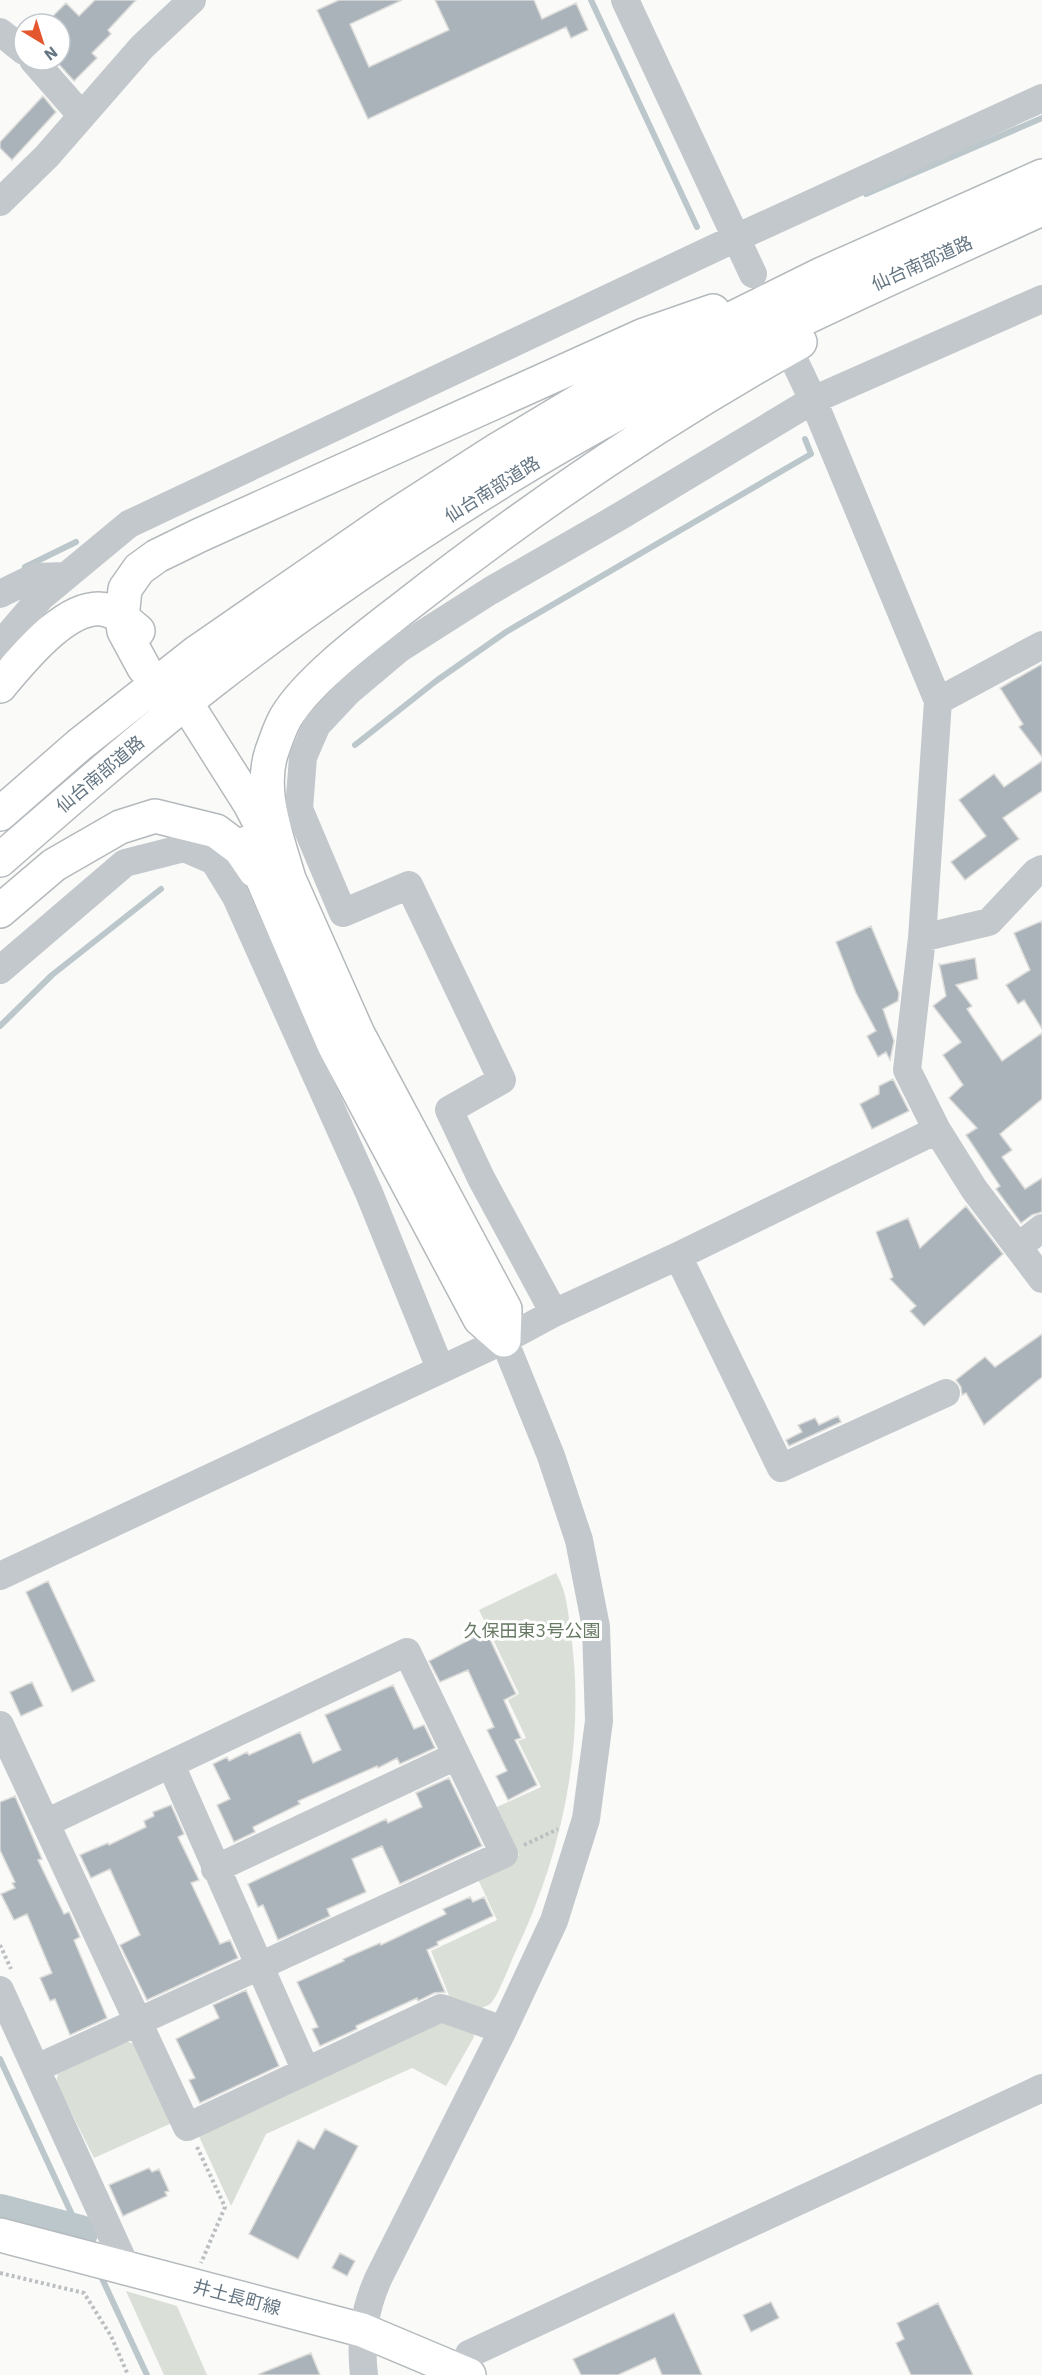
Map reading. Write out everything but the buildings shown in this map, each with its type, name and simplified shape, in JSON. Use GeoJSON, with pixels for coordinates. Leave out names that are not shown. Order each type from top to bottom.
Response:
{"type":"FeatureCollection","features":[{"type":"Feature","properties":{"kind":"main road","name":"仙台南部道路"},"geometry":{"type":"LineString","coordinates":[[0,814],[79,745],[197,652],[388,520],[497,450],[589,395],[733,318],[822,274],[1042,176]]}},
{"type":"Feature","properties":{"kind":"main road","name":"仙台南部道路"},"geometry":{"type":"LineString","coordinates":[[0,860],[96,776],[214,680],[371,567],[512,475],[665,388],[745,346],[831,304],[1042,210]]}},
{"type":"Feature","properties":{"kind":"main road"},"geometry":{"type":"LineString","coordinates":[[278,884],[267,788],[271,753],[286,717],[309,689],[356,645],[443,577],[544,503],[662,424],[750,370],[1042,210]]}},
{"type":"Feature","properties":{"kind":"main road"},"geometry":{"type":"LineString","coordinates":[[122,618],[125,589],[139,569],[157,556],[644,335],[822,274]]}},
{"type":"Feature","properties":{"kind":"main road"},"geometry":{"type":"LineString","coordinates":[[0,686],[20,662],[58,625],[78,614],[96,608],[109,610],[140,632],[151,662]]}},
{"type":"Feature","properties":{"kind":"main road"},"geometry":{"type":"LineString","coordinates":[[188,721],[250,804],[278,884],[505,1309],[504,1340]]}},
{"type":"Feature","properties":{"kind":"main road"},"geometry":{"type":"LineString","coordinates":[[0,911],[54,865],[120,827],[155,816],[216,831],[240,849],[278,884]]}},
{"type":"Feature","properties":{"kind":"main road","name":"井土長町線"},"geometry":{"type":"LineString","coordinates":[[0,2235],[362,2330],[467,2374]]}},
{"type":"Feature","properties":{"kind":"street"},"geometry":{"type":"LineString","coordinates":[[0,202],[47,156],[142,47],[192,0]]}},
{"type":"Feature","properties":{"kind":"street"},"geometry":{"type":"LineString","coordinates":[[625,0],[753,274]]}},
{"type":"Feature","properties":{"kind":"street"},"geometry":{"type":"LineString","coordinates":[[0,32],[12,42]]}},
{"type":"Feature","properties":{"kind":"street"},"geometry":{"type":"LineString","coordinates":[[44,72],[82,116]]}},
{"type":"Feature","properties":{"kind":"street"},"geometry":{"type":"LineString","coordinates":[[0,645],[41,597],[129,524],[736,238],[1042,98]]}},
{"type":"Feature","properties":{"kind":"street"},"geometry":{"type":"LineString","coordinates":[[554,1313],[481,1178],[449,1110],[502,1080],[410,885],[343,913],[299,809],[303,757],[317,725],[349,692],[399,650],[490,591],[813,400],[1042,299]]}},
{"type":"Feature","properties":{"kind":"street"},"geometry":{"type":"LineString","coordinates":[[794,360],[813,400],[938,701],[922,938],[907,1070],[938,1130],[974,1189],[1042,1279]]}},
{"type":"Feature","properties":{"kind":"street"},"geometry":{"type":"LineString","coordinates":[[0,594],[35,577],[66,576]]}},
{"type":"Feature","properties":{"kind":"street"},"geometry":{"type":"LineString","coordinates":[[938,701],[1042,645]]}},
{"type":"Feature","properties":{"kind":"street"},"geometry":{"type":"LineString","coordinates":[[0,970],[125,863],[184,848],[214,861],[236,897],[355,1161],[440,1368]]}},
{"type":"Feature","properties":{"kind":"street"},"geometry":{"type":"LineString","coordinates":[[922,938],[989,922],[1036,872],[1042,869]]}},
{"type":"Feature","properties":{"kind":"street"},"geometry":{"type":"LineString","coordinates":[[0,1576],[504,1340],[554,1313],[678,1256],[938,1130]]}},
{"type":"Feature","properties":{"kind":"street"},"geometry":{"type":"LineString","coordinates":[[1018,1247],[1042,1228]]}},
{"type":"Feature","properties":{"kind":"street"},"geometry":{"type":"LineString","coordinates":[[678,1256],[781,1468],[946,1393]]}},
{"type":"Feature","properties":{"kind":"street"},"geometry":{"type":"LineString","coordinates":[[364,2375],[362,2330],[368,2301],[503,2030],[554,1920],[586,1819],[600,1721],[596,1627],[579,1540],[551,1456],[504,1340]]}},
{"type":"Feature","properties":{"kind":"street"},"geometry":{"type":"LineString","coordinates":[[37,2068],[504,1854],[407,1652],[46,1823]]}},
{"type":"Feature","properties":{"kind":"street"},"geometry":{"type":"LineString","coordinates":[[0,1725],[187,2127],[441,2008],[503,2030]]}},
{"type":"Feature","properties":{"kind":"street"},"geometry":{"type":"LineString","coordinates":[[215,1869],[456,1756]]}},
{"type":"Feature","properties":{"kind":"street"},"geometry":{"type":"LineString","coordinates":[[171,1765],[306,2071]]}},
{"type":"Feature","properties":{"kind":"street"},"geometry":{"type":"LineString","coordinates":[[0,1990],[37,2068],[118,2266]]}},
{"type":"Feature","properties":{"kind":"street"},"geometry":{"type":"LineString","coordinates":[[467,2374],[469,2354],[1042,2088]]}},
{"type":"Feature","properties":{"kind":"path"},"geometry":{"type":"LineString","coordinates":[[504,1854],[567,1825]]}},
{"type":"Feature","properties":{"kind":"path"},"geometry":{"type":"LineString","coordinates":[[187,2127],[225,2207],[199,2268]]}},
{"type":"Feature","properties":{"kind":"path"},"geometry":{"type":"LineString","coordinates":[[0,2273],[84,2294],[111,2336],[128,2375]]}},
{"type":"Feature","properties":{"kind":"green space","name":"久保田東3号公園"},"geometry":{"type":"Polygon","coordinates":[[[556,1573],[563,1587],[566,1602],[575,1676],[572,1758],[566,1799],[557,1839],[531,1917],[496,1995],[490,2004],[478,2010],[450,1998],[431,1951],[497,1920],[476,1875],[519,1855],[497,1807],[541,1787],[518,1741],[526,1738],[508,1700],[519,1694],[479,1610],[556,1573]]]}},
{"type":"Feature","properties":{"kind":"green space"},"geometry":{"type":"Polygon","coordinates":[[[442,2016],[471,2023],[474,2037],[446,2086],[412,2068],[266,2134],[231,2206],[197,2132],[442,2016]]]}},
{"type":"Feature","properties":{"kind":"green space"},"geometry":{"type":"Polygon","coordinates":[[[126,2041],[137,2045],[174,2122],[94,2158],[56,2082],[58,2074],[126,2041]]]}},
{"type":"Feature","properties":{"kind":"green space"},"geometry":{"type":"Polygon","coordinates":[[[126,2291],[177,2306],[207,2375],[164,2375],[126,2291]]]}},
{"type":"Feature","properties":{"kind":"waterway"},"geometry":{"type":"LineString","coordinates":[[591,0],[697,227]]}},
{"type":"Feature","properties":{"kind":"waterway"},"geometry":{"type":"LineString","coordinates":[[866,194],[1042,118]]}},
{"type":"Feature","properties":{"kind":"waterway"},"geometry":{"type":"LineString","coordinates":[[355,745],[436,681],[506,632],[811,454],[805,439]]}},
{"type":"Feature","properties":{"kind":"waterway"},"geometry":{"type":"LineString","coordinates":[[25,567],[76,542]]}},
{"type":"Feature","properties":{"kind":"waterway"},"geometry":{"type":"LineString","coordinates":[[0,1026],[52,975],[161,889]]}},
{"type":"Feature","properties":{"kind":"waterway"},"geometry":{"type":"LineString","coordinates":[[0,2059],[87,2247]]}},
{"type":"Feature","properties":{"kind":"waterway"},"geometry":{"type":"LineString","coordinates":[[0,2212],[80,2233]]}},
{"type":"Feature","properties":{"kind":"waterway"},"geometry":{"type":"LineString","coordinates":[[99,2272],[147,2375]]}}]}
